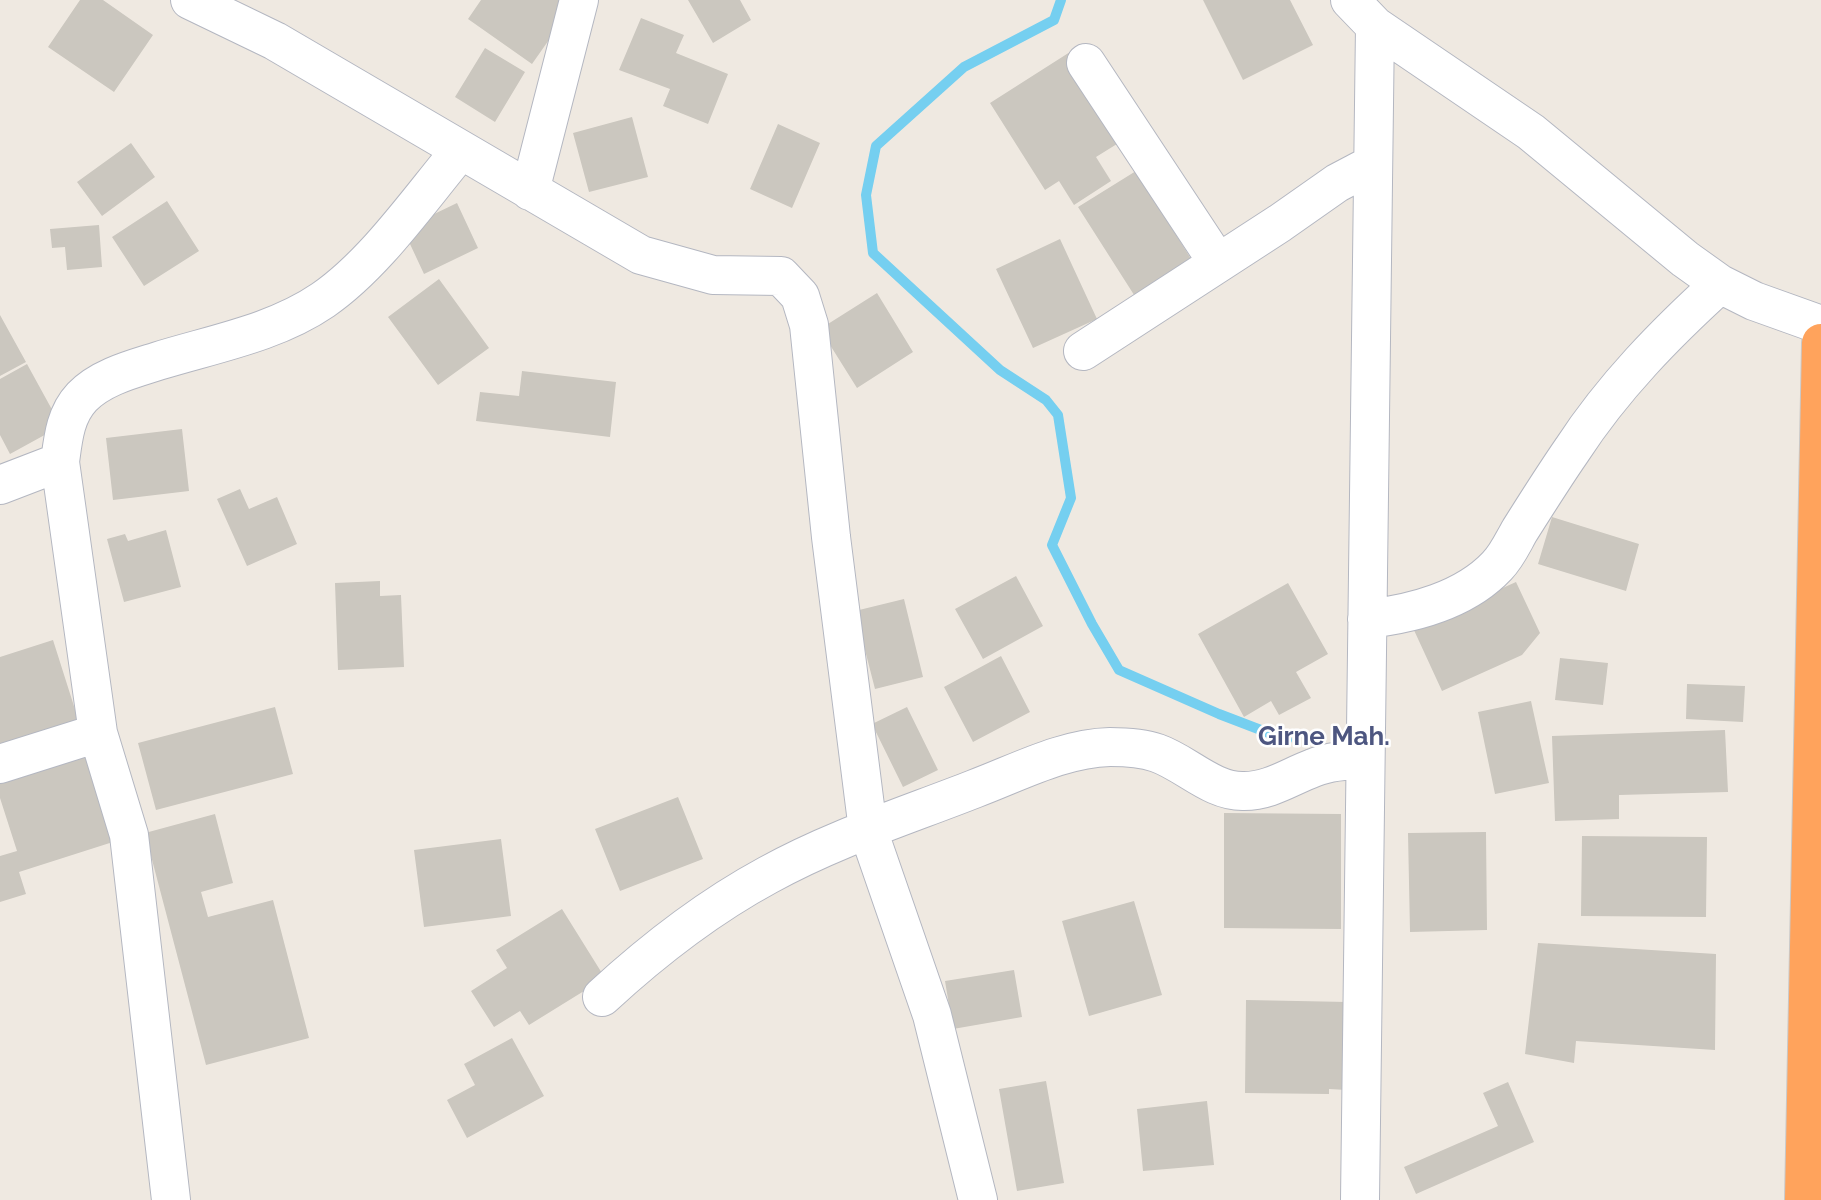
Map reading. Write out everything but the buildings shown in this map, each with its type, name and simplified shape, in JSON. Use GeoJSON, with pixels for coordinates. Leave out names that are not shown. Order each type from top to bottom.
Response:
{"type":"FeatureCollection","features":[{"type":"Feature","properties":{"kind":"highway"},"geometry":{"type":"LineString","coordinates":[[1804,1200],[1821,343]]}},
{"type":"Feature","properties":{"kind":"street"},"geometry":{"type":"LineString","coordinates":[[190,0],[275,40],[460,151],[642,255],[713,275],[782,276],[800,296],[808,325],[868,830],[932,1015],[978,1200]]}},
{"type":"Feature","properties":{"kind":"street"},"geometry":{"type":"LineString","coordinates":[[530,191],[579,0]]}},
{"type":"Feature","properties":{"kind":"street"},"geometry":{"type":"LineString","coordinates":[[1360,1200],[1373,164],[1362,13]]}},
{"type":"Feature","properties":{"kind":"street"},"geometry":{"type":"LineString","coordinates":[[1362,13],[1531,132],[1685,259],[1720,284],[1754,301],[1821,325]]}},
{"type":"Feature","properties":{"kind":"street"},"geometry":{"type":"LineString","coordinates":[[1086,63],[1217,263]]}},
{"type":"Feature","properties":{"kind":"street"},"geometry":{"type":"LineString","coordinates":[[171,1200],[129,835],[98,733],[60,462],[64,434],[71,412],[95,386],[125,372],[280,323],[324,299],[370,259],[460,151]]}},
{"type":"Feature","properties":{"kind":"street"},"geometry":{"type":"LineString","coordinates":[[1083,351],[1318,196],[1373,164]]}},
{"type":"Feature","properties":{"kind":"street"},"geometry":{"type":"LineString","coordinates":[[1367,619],[1390,617],[1434,604],[1457,594],[1498,565],[1573,447],[1603,407],[1655,347],[1720,284]]}},
{"type":"Feature","properties":{"kind":"street"},"geometry":{"type":"LineString","coordinates":[[0,485],[60,462]]}},
{"type":"Feature","properties":{"kind":"street"},"geometry":{"type":"LineString","coordinates":[[0,764],[98,733]]}},
{"type":"Feature","properties":{"kind":"street"},"geometry":{"type":"LineString","coordinates":[[602,997],[681,929],[769,874],[817,850],[1064,755],[1086,750],[1133,748],[1157,753],[1230,791],[1262,789],[1331,762],[1365,760]]}},
{"type":"Feature","properties":{"kind":"waterway"},"geometry":{"type":"LineString","coordinates":[[1061,0],[1054,20],[964,67],[876,146],[866,195],[873,253],[1000,370],[1046,400],[1058,415],[1071,498],[1052,545],[1119,670],[1219,714],[1287,740]]}},
{"type":"Feature","properties":{"kind":"district","name":"Girne Mah."},"geometry":{"type":"Point","coordinates":[1324,737]}}]}
